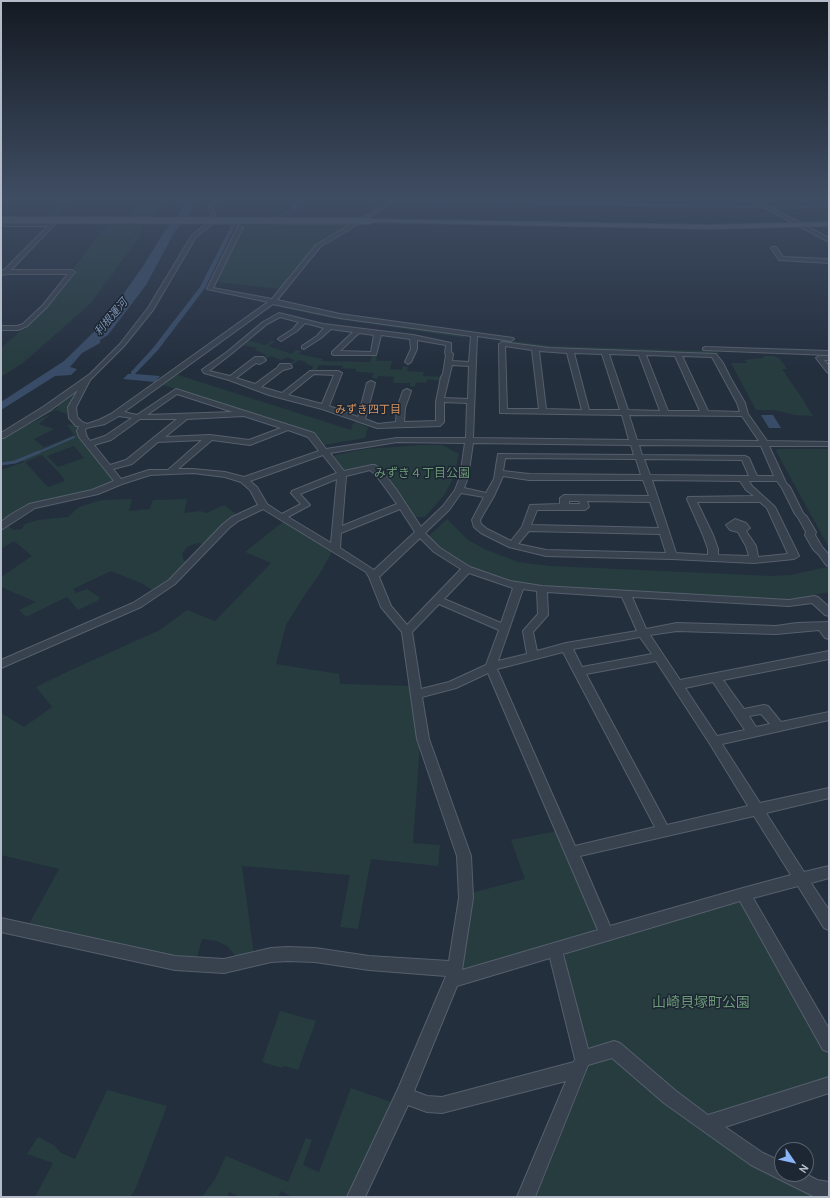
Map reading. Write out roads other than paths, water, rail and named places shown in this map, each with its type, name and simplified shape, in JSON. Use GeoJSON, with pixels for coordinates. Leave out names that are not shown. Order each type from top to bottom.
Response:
{"type":"FeatureCollection","features":[{"type":"Feature","properties":{"kind":"street"},"geometry":{"type":"LineString","coordinates":[[1,278],[4,272],[20,256]]}},
{"type":"Feature","properties":{"kind":"street"},"geometry":{"type":"LineString","coordinates":[[1,436],[46,409],[87,380],[122,345],[151,309],[182,256]]}},
{"type":"Feature","properties":{"kind":"street"},"geometry":{"type":"LineString","coordinates":[[226,256],[210,289],[340,316],[552,345],[829,352]]}},
{"type":"Feature","properties":{"kind":"street"},"geometry":{"type":"LineString","coordinates":[[87,380],[72,407],[72,415],[77,422],[83,426],[91,426],[102,422],[118,413],[273,301],[310,256]]}},
{"type":"Feature","properties":{"kind":"street"},"geometry":{"type":"LineString","coordinates":[[780,256],[781,258],[829,261]]}},
{"type":"Feature","properties":{"kind":"street"},"geometry":{"type":"LineString","coordinates":[[1,328],[18,328],[25,325],[45,306],[72,272],[4,272]]}},
{"type":"Feature","properties":{"kind":"street"},"geometry":{"type":"LineString","coordinates":[[279,315],[329,327],[449,344],[448,353],[450,354],[447,374],[441,396],[442,400],[440,402],[440,422],[437,424],[400,424],[377,426],[325,406],[206,372],[205,370],[229,353],[265,323],[279,315]]}},
{"type":"Feature","properties":{"kind":"street"},"geometry":{"type":"LineString","coordinates":[[281,339],[295,330],[304,321]]}},
{"type":"Feature","properties":{"kind":"street"},"geometry":{"type":"LineString","coordinates":[[304,347],[319,337],[329,327]]}},
{"type":"Feature","properties":{"kind":"street"},"geometry":{"type":"LineString","coordinates":[[357,331],[334,353],[374,354],[378,333]]}},
{"type":"Feature","properties":{"kind":"street"},"geometry":{"type":"LineString","coordinates":[[374,576],[446,508],[459,490],[468,463],[474,334]]}},
{"type":"Feature","properties":{"kind":"street"},"geometry":{"type":"LineString","coordinates":[[408,362],[414,349],[413,338]]}},
{"type":"Feature","properties":{"kind":"street"},"geometry":{"type":"LineString","coordinates":[[744,414],[503,411],[502,344],[570,351],[714,355],[720,363],[727,379],[741,403],[744,414],[764,443],[780,479],[786,487],[799,514],[803,517],[818,549],[823,553],[829,563]]}},
{"type":"Feature","properties":{"kind":"street"},"geometry":{"type":"LineString","coordinates":[[536,348],[544,412]]}},
{"type":"Feature","properties":{"kind":"street"},"geometry":{"type":"LineString","coordinates":[[570,351],[586,412]]}},
{"type":"Feature","properties":{"kind":"street"},"geometry":{"type":"LineString","coordinates":[[605,352],[672,556]]}},
{"type":"Feature","properties":{"kind":"street"},"geometry":{"type":"LineString","coordinates":[[642,353],[665,413]]}},
{"type":"Feature","properties":{"kind":"street"},"geometry":{"type":"LineString","coordinates":[[678,354],[705,413]]}},
{"type":"Feature","properties":{"kind":"street"},"geometry":{"type":"LineString","coordinates":[[829,358],[819,358],[829,371]]}},
{"type":"Feature","properties":{"kind":"street"},"geometry":{"type":"LineString","coordinates":[[231,378],[255,361]]}},
{"type":"Feature","properties":{"kind":"street"},"geometry":{"type":"LineString","coordinates":[[448,363],[473,364]]}},
{"type":"Feature","properties":{"kind":"street"},"geometry":{"type":"LineString","coordinates":[[256,387],[281,368]]}},
{"type":"Feature","properties":{"kind":"street"},"geometry":{"type":"LineString","coordinates":[[284,395],[312,372],[338,373],[325,406]]}},
{"type":"Feature","properties":{"kind":"street"},"geometry":{"type":"LineString","coordinates":[[361,420],[371,383]]}},
{"type":"Feature","properties":{"kind":"street"},"geometry":{"type":"LineString","coordinates":[[89,444],[108,438],[176,391],[311,435],[342,474],[338,532],[335,548]]}},
{"type":"Feature","properties":{"kind":"street"},"geometry":{"type":"LineString","coordinates":[[400,424],[401,408],[407,391]]}},
{"type":"Feature","properties":{"kind":"street"},"geometry":{"type":"LineString","coordinates":[[442,400],[471,401]]}},
{"type":"Feature","properties":{"kind":"street"},"geometry":{"type":"LineString","coordinates":[[118,413],[138,417],[184,417],[234,415],[244,413]]}},
{"type":"Feature","properties":{"kind":"street"},"geometry":{"type":"LineString","coordinates":[[108,468],[129,462],[184,417]]}},
{"type":"Feature","properties":{"kind":"street"},"geometry":{"type":"LineString","coordinates":[[83,426],[81,431],[84,437],[119,482]]}},
{"type":"Feature","properties":{"kind":"street"},"geometry":{"type":"LineString","coordinates":[[157,440],[210,437],[250,442],[289,428]]}},
{"type":"Feature","properties":{"kind":"street"},"geometry":{"type":"LineString","coordinates":[[170,472],[210,437]]}},
{"type":"Feature","properties":{"kind":"street"},"geometry":{"type":"LineString","coordinates":[[244,480],[296,460],[326,452],[353,446],[397,440],[829,444]]}},
{"type":"Feature","properties":{"kind":"street"},"geometry":{"type":"LineString","coordinates":[[743,479],[749,488],[771,507],[794,556],[754,560],[672,556],[553,554],[533,551],[512,545],[490,535],[477,525],[476,520],[490,496],[499,473],[501,456],[745,458],[754,479]]}},
{"type":"Feature","properties":{"kind":"street"},"geometry":{"type":"LineString","coordinates":[[282,517],[306,504],[295,493],[342,474],[372,467],[379,473],[420,533],[436,550],[467,569],[519,586],[542,589],[789,603],[814,599],[829,613]]}},
{"type":"Feature","properties":{"kind":"street"},"geometry":{"type":"LineString","coordinates":[[1,527],[13,517],[32,506],[95,492],[119,482],[149,473],[205,471],[225,474],[244,480],[254,489],[263,506],[335,548],[369,570],[374,576],[386,607],[407,631],[423,739],[464,856],[466,898],[453,974],[404,1095],[356,1197]]}},
{"type":"Feature","properties":{"kind":"street"},"geometry":{"type":"LineString","coordinates":[[499,473],[529,477],[780,479]]}},
{"type":"Feature","properties":{"kind":"street"},"geometry":{"type":"LineString","coordinates":[[459,490],[490,496]]}},
{"type":"Feature","properties":{"kind":"street"},"geometry":{"type":"LineString","coordinates":[[512,545],[526,528],[534,507],[585,507],[582,498],[654,499]]}},
{"type":"Feature","properties":{"kind":"street"},"geometry":{"type":"LineString","coordinates":[[713,558],[708,535],[691,499],[763,499]]}},
{"type":"Feature","properties":{"kind":"street"},"geometry":{"type":"LineString","coordinates":[[338,532],[402,505]]}},
{"type":"Feature","properties":{"kind":"street"},"geometry":{"type":"LineString","coordinates":[[1,664],[137,605],[172,582],[226,526],[235,519],[263,506]]}},
{"type":"Feature","properties":{"kind":"street"},"geometry":{"type":"LineString","coordinates":[[526,528],[664,531]]}},
{"type":"Feature","properties":{"kind":"street"},"geometry":{"type":"LineString","coordinates":[[741,530],[750,546],[754,560]]}},
{"type":"Feature","properties":{"kind":"street"},"geometry":{"type":"LineString","coordinates":[[407,631],[467,569]]}},
{"type":"Feature","properties":{"kind":"street"},"geometry":{"type":"LineString","coordinates":[[519,586],[491,666],[607,935]]}},
{"type":"Feature","properties":{"kind":"street"},"geometry":{"type":"LineString","coordinates":[[533,656],[528,631],[543,615],[542,589]]}},
{"type":"Feature","properties":{"kind":"street"},"geometry":{"type":"LineString","coordinates":[[626,594],[643,633],[714,741],[800,880],[829,923]]}},
{"type":"Feature","properties":{"kind":"street"},"geometry":{"type":"LineString","coordinates":[[437,600],[504,628]]}},
{"type":"Feature","properties":{"kind":"street"},"geometry":{"type":"LineString","coordinates":[[417,694],[452,685],[491,666],[566,647],[678,627],[776,630],[825,626],[829,635]]}},
{"type":"Feature","properties":{"kind":"street"},"geometry":{"type":"LineString","coordinates":[[566,647],[664,831]]}},
{"type":"Feature","properties":{"kind":"street"},"geometry":{"type":"LineString","coordinates":[[677,685],[829,655]]}},
{"type":"Feature","properties":{"kind":"street"},"geometry":{"type":"LineString","coordinates":[[579,670],[659,657]]}},
{"type":"Feature","properties":{"kind":"street"},"geometry":{"type":"LineString","coordinates":[[716,678],[754,733]]}},
{"type":"Feature","properties":{"kind":"street"},"geometry":{"type":"LineString","coordinates":[[740,714],[764,709],[779,727]]}},
{"type":"Feature","properties":{"kind":"street"},"geometry":{"type":"LineString","coordinates":[[714,741],[829,716]]}},
{"type":"Feature","properties":{"kind":"street"},"geometry":{"type":"LineString","coordinates":[[572,852],[829,793]]}},
{"type":"Feature","properties":{"kind":"street"},"geometry":{"type":"LineString","coordinates":[[1,924],[175,963],[224,966],[271,955],[315,955],[369,964],[453,974],[555,950],[743,894],[829,872]]}},
{"type":"Feature","properties":{"kind":"street"},"geometry":{"type":"LineString","coordinates":[[743,894],[829,1044]]}},
{"type":"Feature","properties":{"kind":"street"},"geometry":{"type":"LineString","coordinates":[[526,1197],[581,1064],[555,950]]}},
{"type":"Feature","properties":{"kind":"street"},"geometry":{"type":"LineString","coordinates":[[404,1095],[427,1104],[442,1105],[581,1064],[614,1049],[670,1097],[706,1124],[757,1158],[774,1167]]}},
{"type":"Feature","properties":{"kind":"street"},"geometry":{"type":"LineString","coordinates":[[706,1124],[829,1085]]}},
{"type":"Feature","properties":{"kind":"street"},"geometry":{"type":"LineString","coordinates":[[803,1182],[815,1188],[829,1192]]}},
{"type":"Feature","properties":{"kind":"water","name":"利根運河"},"geometry":{"type":"Polygon","coordinates":[[[149,256],[162,256],[146,285],[108,335],[100,340],[100,343],[82,353],[70,367],[77,369],[71,375],[55,376],[1,410],[1,402],[64,361],[103,323],[149,256]]]}},
{"type":"Feature","properties":{"kind":"water"},"geometry":{"type":"Polygon","coordinates":[[[216,256],[221,256],[205,288],[158,350],[135,374],[160,376],[155,382],[123,379],[128,374],[131,374],[131,372],[153,348],[200,287],[216,256]]]}},
{"type":"Feature","properties":{"kind":"water"},"geometry":{"type":"Polygon","coordinates":[[[761,415],[773,415],[781,428],[769,428],[761,415]]]}},
{"type":"Feature","properties":{"kind":"waterway"},"geometry":{"type":"LineString","coordinates":[[37,453],[74,437]]}},
{"type":"Feature","properties":{"kind":"waterway"},"geometry":{"type":"LineString","coordinates":[[1,464],[15,462],[39,452]]}},
{"type":"Feature","properties":{"kind":"district","name":"みずき四丁目"},"geometry":{"type":"Point","coordinates":[368,411]}},
{"type":"Feature","properties":{"kind":"park label","name":"みずき４丁目公園"},"geometry":{"type":"Point","coordinates":[422,475]}},
{"type":"Feature","properties":{"kind":"park label","name":"山崎貝塚町公園"},"geometry":{"type":"Point","coordinates":[701,1004]}}]}
